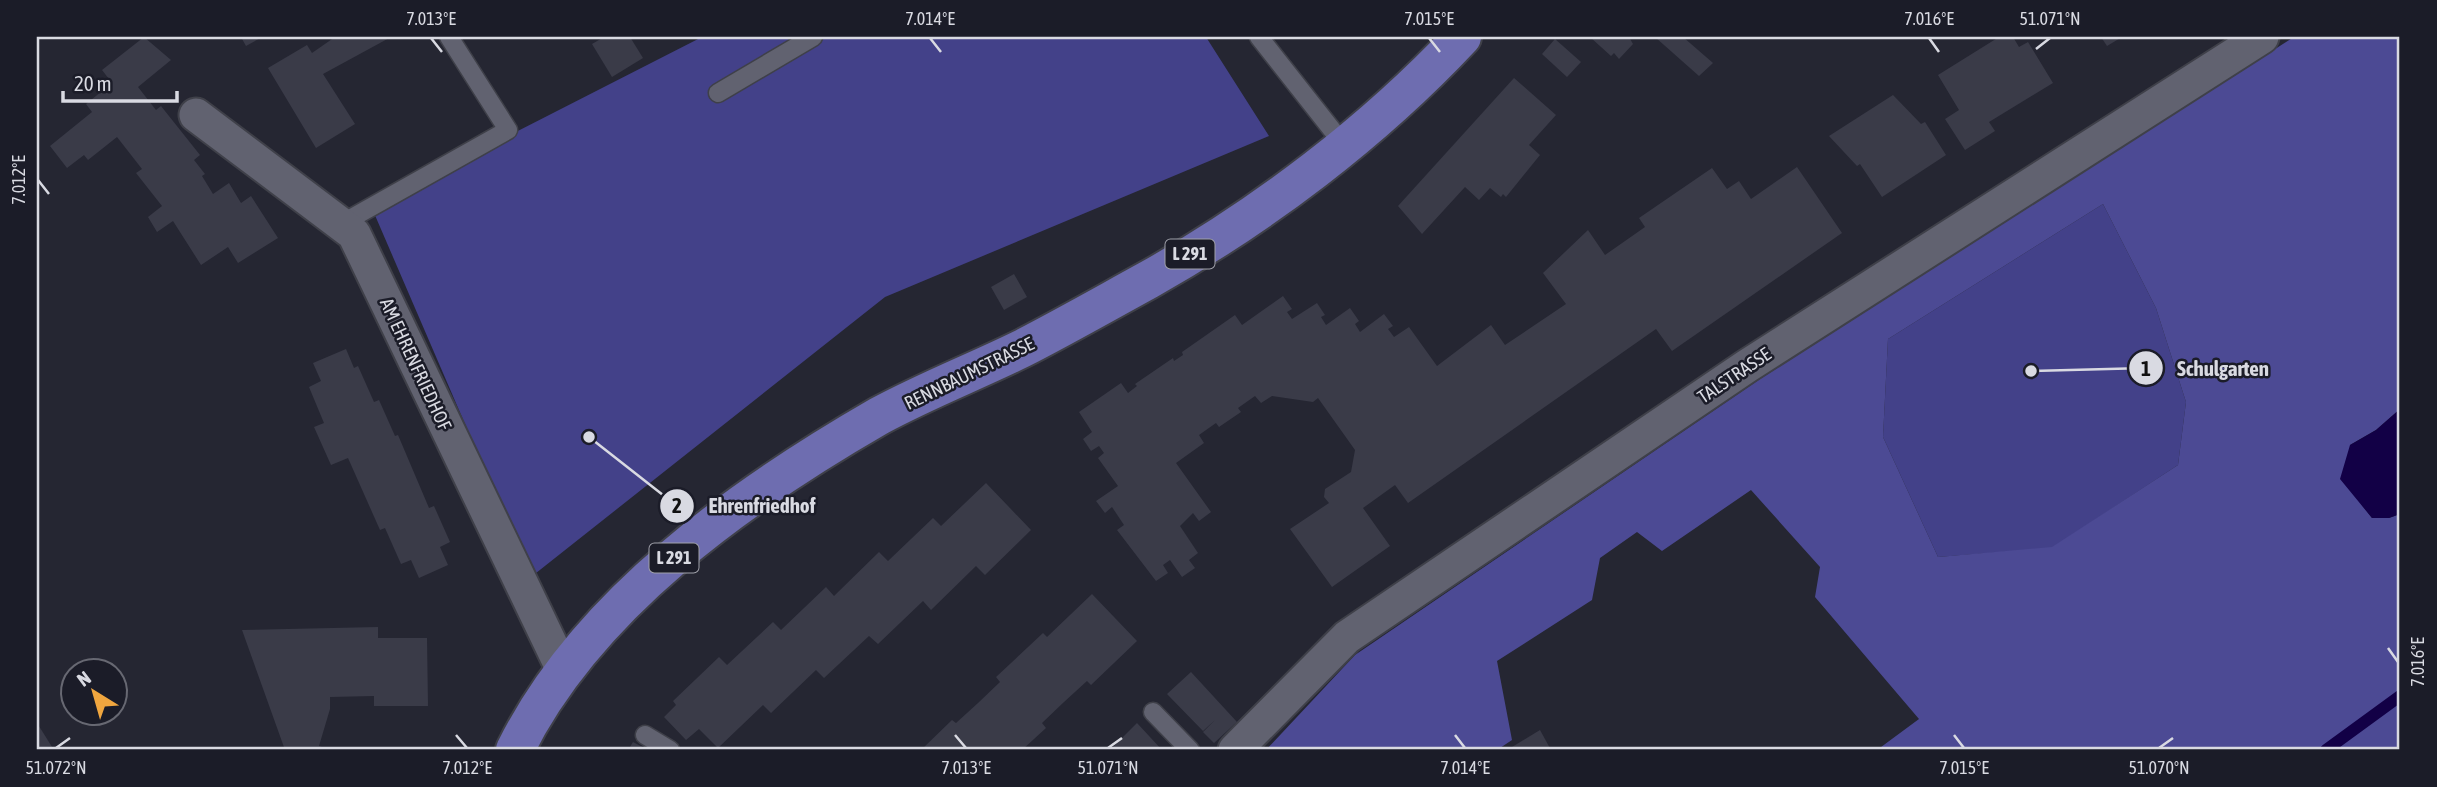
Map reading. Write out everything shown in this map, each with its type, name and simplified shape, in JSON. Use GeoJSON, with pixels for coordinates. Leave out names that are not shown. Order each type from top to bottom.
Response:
{"type":"FeatureCollection","features":[{"type":"Feature","properties":{"kind":"main road","name":"RENNBAUMSTRASSE"},"geometry":{"type":"LineString","coordinates":[[515,750],[564,672],[629,599],[683,550],[741,505],[880,416],[1021,348],[1151,278],[1260,210],[1344,145],[1438,62],[1462,37]]}},
{"type":"Feature","properties":{"kind":"street","name":"TALSTRASSE"},"geometry":{"type":"LineString","coordinates":[[1235,750],[1347,637],[1747,366],[2262,37]]}},
{"type":"Feature","properties":{"kind":"street","name":"AM EHRENFRIEDHOF"},"geometry":{"type":"LineString","coordinates":[[196,116],[354,234],[564,672]]}},
{"type":"Feature","properties":{"kind":"lane"},"geometry":{"type":"LineString","coordinates":[[341,225],[508,130],[449,37]]}},
{"type":"Feature","properties":{"kind":"lane"},"geometry":{"type":"LineString","coordinates":[[718,93],[813,37]]}},
{"type":"Feature","properties":{"kind":"lane"},"geometry":{"type":"LineString","coordinates":[[1259,37],[1344,145]]}},
{"type":"Feature","properties":{"kind":"lane"},"geometry":{"type":"LineString","coordinates":[[1153,712],[1190,750]]}},
{"type":"Feature","properties":{"kind":"lane"},"geometry":{"type":"LineString","coordinates":[[645,735],[670,750]]}},
{"type":"Feature","properties":{"kind":"shaded area"},"geometry":{"type":"Polygon","coordinates":[[[702,37],[1206,37],[1269,136],[885,297],[531,577],[371,206],[702,37]]]}},
{"type":"Feature","properties":{"kind":"shaded area"},"geometry":{"type":"Polygon","coordinates":[[[2294,37],[2400,37],[2400,409],[2376,430],[2350,445],[2361,504],[2372,518],[2389,518],[2400,514],[2400,750],[1877,750],[1919,719],[1815,597],[1820,567],[1751,490],[1662,551],[1637,532],[1600,558],[1592,600],[1497,661],[1512,740],[1497,750],[1266,750],[1355,655],[1760,379],[2294,37]],[[2103,204],[1888,339],[1883,437],[1938,557],[2052,547],[2178,465],[2186,402],[2156,308],[2103,204]]]}},
{"type":"Feature","properties":{"kind":"shaded area"},"geometry":{"type":"Polygon","coordinates":[[[2103,204],[2156,308],[2186,402],[2178,465],[2052,548],[1938,557],[1883,437],[1888,339],[2103,204]]]}},
{"type":"Feature","properties":{"kind":"shaded area"},"geometry":{"type":"Polygon","coordinates":[[[2400,409],[2400,514],[2389,518],[2372,518],[2340,479],[2350,445],[2376,430],[2400,409]]]}},
{"type":"Feature","properties":{"kind":"building"},"geometry":{"type":"Polygon","coordinates":[[[144,37],[171,60],[138,87],[156,110],[161,106],[200,155],[194,160],[205,174],[202,176],[213,194],[229,183],[241,203],[251,196],[278,238],[238,263],[228,247],[201,265],[173,221],[157,232],[148,217],[162,206],[136,173],[142,169],[117,137],[88,160],[84,155],[67,168],[50,146],[92,112],[86,104],[112,83],[102,70],[144,37]]]}},
{"type":"Feature","properties":{"kind":"building"},"geometry":{"type":"Polygon","coordinates":[[[241,37],[262,37],[246,46],[241,37]]]}},
{"type":"Feature","properties":{"kind":"building"},"geometry":{"type":"Polygon","coordinates":[[[335,37],[391,37],[323,74],[355,124],[316,148],[268,68],[307,45],[312,53],[335,37]]]}},
{"type":"Feature","properties":{"kind":"building"},"geometry":{"type":"Polygon","coordinates":[[[604,37],[630,37],[643,58],[612,77],[592,44],[604,37]]]}},
{"type":"Feature","properties":{"kind":"building"},"geometry":{"type":"Polygon","coordinates":[[[1590,37],[1629,37],[1633,44],[1619,59],[1614,53],[1611,56],[1590,37]]]}},
{"type":"Feature","properties":{"kind":"building"},"geometry":{"type":"Polygon","coordinates":[[[1655,37],[1683,37],[1713,63],[1699,76],[1655,37]]]}},
{"type":"Feature","properties":{"kind":"building"},"geometry":{"type":"Polygon","coordinates":[[[1999,37],[2013,37],[2019,47],[2028,42],[2053,83],[1989,122],[1995,131],[1965,150],[1945,119],[1959,110],[1938,75],[1999,37]]]}},
{"type":"Feature","properties":{"kind":"building"},"geometry":{"type":"Polygon","coordinates":[[[2101,37],[2122,37],[2107,46],[2101,37]]]}},
{"type":"Feature","properties":{"kind":"building"},"geometry":{"type":"Polygon","coordinates":[[[1555,39],[1581,62],[1567,77],[1542,54],[1555,39]]]}},
{"type":"Feature","properties":{"kind":"building"},"geometry":{"type":"Polygon","coordinates":[[[1514,78],[1556,115],[1529,145],[1540,155],[1506,197],[1503,194],[1501,197],[1490,188],[1479,200],[1465,187],[1422,234],[1398,206],[1514,78]]]}},
{"type":"Feature","properties":{"kind":"building"},"geometry":{"type":"Polygon","coordinates":[[[1893,95],[1921,124],[1925,122],[1946,155],[1882,197],[1860,164],[1857,166],[1829,136],[1893,95]]]}},
{"type":"Feature","properties":{"kind":"building"},"geometry":{"type":"Polygon","coordinates":[[[1797,167],[1842,233],[1672,351],[1656,329],[1408,503],[1395,485],[1363,508],[1390,546],[1332,587],[1290,529],[1329,503],[1324,497],[1325,489],[1351,472],[1355,450],[1318,398],[1313,402],[1272,396],[1261,403],[1255,396],[1238,408],[1241,412],[1219,427],[1216,423],[1199,435],[1204,443],[1176,463],[1211,512],[1199,521],[1193,513],[1180,526],[1198,553],[1189,560],[1195,568],[1182,577],[1170,560],[1163,565],[1168,573],[1156,581],[1117,530],[1124,525],[1112,507],[1105,513],[1096,501],[1118,486],[1098,458],[1104,453],[1099,446],[1091,451],[1083,439],[1092,432],[1079,412],[1121,383],[1128,393],[1137,386],[1135,384],[1173,358],[1174,361],[1183,355],[1182,352],[1235,315],[1242,325],[1283,296],[1292,309],[1287,312],[1292,319],[1317,303],[1325,315],[1321,317],[1326,325],[1350,308],[1359,321],[1355,324],[1360,332],[1384,314],[1393,326],[1388,329],[1394,337],[1409,327],[1437,366],[1491,325],[1505,345],[1566,304],[1543,273],[1588,230],[1605,255],[1645,227],[1639,218],[1712,168],[1727,189],[1739,181],[1751,199],[1797,167]]]}},
{"type":"Feature","properties":{"kind":"building"},"geometry":{"type":"Polygon","coordinates":[[[1014,274],[1027,297],[1004,310],[991,287],[1014,274]]]}},
{"type":"Feature","properties":{"kind":"building"},"geometry":{"type":"Polygon","coordinates":[[[346,349],[354,368],[358,366],[374,402],[379,400],[395,436],[398,435],[429,508],[434,506],[450,542],[440,547],[448,565],[419,578],[411,560],[401,564],[385,528],[380,530],[348,458],[331,465],[314,427],[324,423],[309,387],[321,381],[313,363],[346,349]]]}},
{"type":"Feature","properties":{"kind":"building"},"geometry":{"type":"Polygon","coordinates":[[[986,483],[1031,530],[985,575],[976,566],[931,610],[923,601],[878,644],[869,636],[824,678],[816,670],[771,713],[763,705],[718,748],[699,729],[686,740],[664,717],[676,705],[673,701],[719,657],[727,665],[773,622],[781,630],[826,587],[834,596],[879,552],[888,561],[933,518],[941,526],[986,483]]]}},
{"type":"Feature","properties":{"kind":"building"},"geometry":{"type":"Polygon","coordinates":[[[1092,594],[1137,641],[1091,685],[1087,681],[1064,702],[1042,723],[1046,728],[1022,750],[921,750],[952,720],[956,723],[1000,682],[996,677],[1043,633],[1047,637],[1092,594]]]}},
{"type":"Feature","properties":{"kind":"building"},"geometry":{"type":"Polygon","coordinates":[[[378,627],[378,638],[427,638],[428,706],[374,706],[374,696],[330,697],[330,709],[319,746],[330,750],[285,750],[242,630],[378,627]]]}},
{"type":"Feature","properties":{"kind":"building"},"geometry":{"type":"Polygon","coordinates":[[[1191,672],[1237,722],[1214,743],[1203,732],[1215,720],[1203,731],[1167,694],[1191,672]]]}},
{"type":"Feature","properties":{"kind":"building"},"geometry":{"type":"Polygon","coordinates":[[[37,723],[54,750],[37,750],[37,723]]]}},
{"type":"Feature","properties":{"kind":"building"},"geometry":{"type":"Polygon","coordinates":[[[1137,723],[1162,750],[1109,750],[1114,746],[1137,723]]]}},
{"type":"Feature","properties":{"kind":"building"},"geometry":{"type":"Polygon","coordinates":[[[1540,730],[1551,750],[1507,750],[1540,730]]]}},
{"type":"Feature","properties":{"kind":"building"},"geometry":{"type":"Polygon","coordinates":[[[633,742],[648,750],[628,750],[633,742]]]}},
{"type":"Feature","properties":{"kind":"waterway"},"geometry":{"type":"LineString","coordinates":[[2326,750],[2400,696]]}},
{"type":"Feature","properties":{"kind":"place","name":"Schulgarten"},"geometry":{"type":"Point","coordinates":[2031,371]}},
{"type":"Feature","properties":{"kind":"place","name":"Ehrenfriedhof"},"geometry":{"type":"Point","coordinates":[589,437]}}]}
